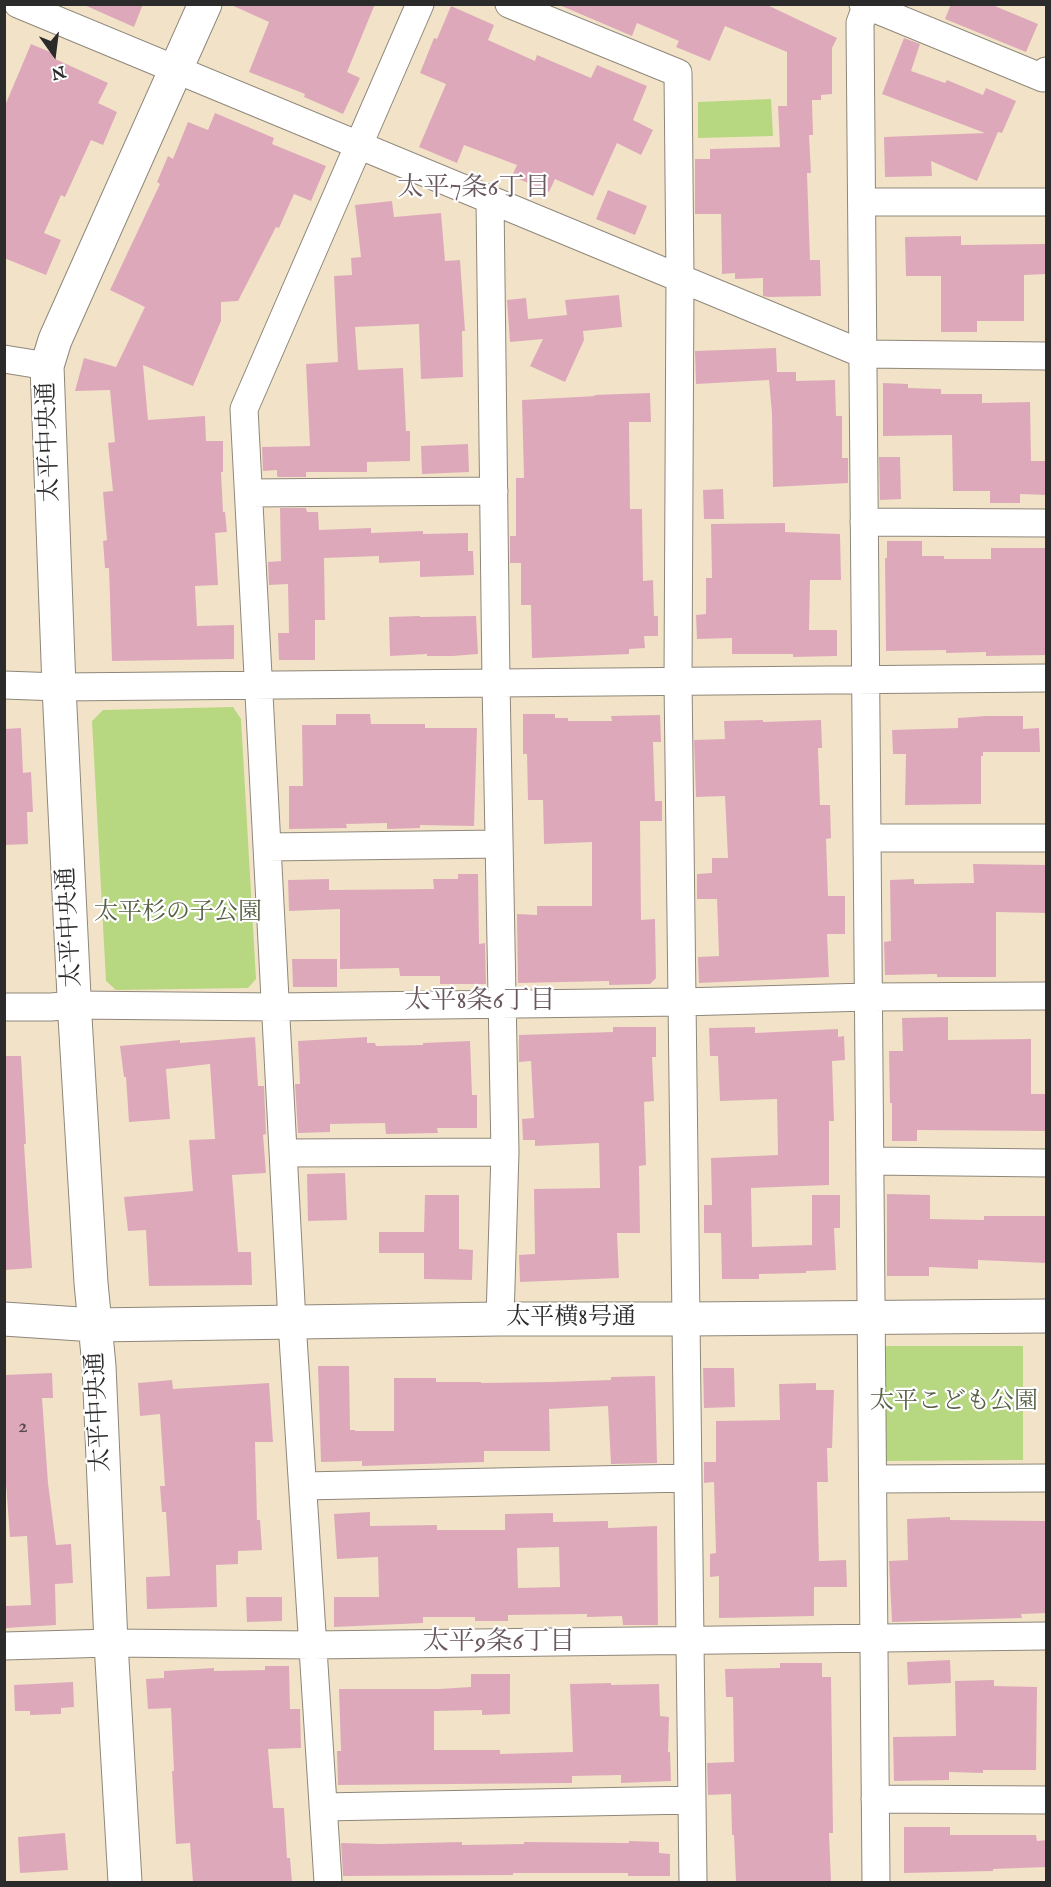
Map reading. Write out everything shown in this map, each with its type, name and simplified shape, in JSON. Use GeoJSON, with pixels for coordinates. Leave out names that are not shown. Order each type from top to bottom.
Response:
{"type":"FeatureCollection","features":[{"type":"Feature","properties":{"kind":"street"},"geometry":{"type":"LineString","coordinates":[[18,4],[863,354],[1047,356]]}},
{"type":"Feature","properties":{"kind":"street","name":"太平中央通"},"geometry":{"type":"LineString","coordinates":[[125,1882],[111,1643],[99,1366],[90,1272],[58,687],[47,366],[55,340],[205,4]]}},
{"type":"Feature","properties":{"kind":"street"},"geometry":{"type":"LineString","coordinates":[[328,1882],[292,1322],[244,409],[420,4]]}},
{"type":"Feature","properties":{"kind":"street"},"geometry":{"type":"LineString","coordinates":[[509,4],[678,73],[680,278],[678,680],[693,1882]]}},
{"type":"Feature","properties":{"kind":"street"},"geometry":{"type":"LineString","coordinates":[[876,1882],[860,23],[866,5],[1043,78],[1047,71]]}},
{"type":"Feature","properties":{"kind":"street"},"geometry":{"type":"LineString","coordinates":[[490,200],[505,1152],[500,1319]]}},
{"type":"Feature","properties":{"kind":"street"},"geometry":{"type":"LineString","coordinates":[[862,202],[1047,202]]}},
{"type":"Feature","properties":{"kind":"street"},"geometry":{"type":"LineString","coordinates":[[4,359],[47,366]]}},
{"type":"Feature","properties":{"kind":"street"},"geometry":{"type":"LineString","coordinates":[[249,493],[494,491]]}},
{"type":"Feature","properties":{"kind":"street"},"geometry":{"type":"LineString","coordinates":[[864,522],[1047,523]]}},
{"type":"Feature","properties":{"kind":"street"},"geometry":{"type":"LineString","coordinates":[[4,685],[58,687],[1047,678]]}},
{"type":"Feature","properties":{"kind":"street"},"geometry":{"type":"LineString","coordinates":[[867,838],[1047,838]]}},
{"type":"Feature","properties":{"kind":"street"},"geometry":{"type":"LineString","coordinates":[[267,847],[499,844]]}},
{"type":"Feature","properties":{"kind":"street"},"geometry":{"type":"LineString","coordinates":[[4,1007],[75,1005],[276,1007],[1047,996]]}},
{"type":"Feature","properties":{"kind":"street"},"geometry":{"type":"LineString","coordinates":[[283,1154],[505,1152]]}},
{"type":"Feature","properties":{"kind":"street"},"geometry":{"type":"LineString","coordinates":[[870,1161],[1047,1163]]}},
{"type":"Feature","properties":{"kind":"street","name":"太平横8号通"},"geometry":{"type":"LineString","coordinates":[[4,1319],[95,1325],[500,1319],[1047,1316]]}},
{"type":"Feature","properties":{"kind":"street"},"geometry":{"type":"LineString","coordinates":[[303,1486],[688,1478]]}},
{"type":"Feature","properties":{"kind":"street"},"geometry":{"type":"LineString","coordinates":[[873,1479],[1047,1478]]}},
{"type":"Feature","properties":{"kind":"street"},"geometry":{"type":"LineString","coordinates":[[4,1646],[111,1643],[312,1645],[1047,1636]]}},
{"type":"Feature","properties":{"kind":"street"},"geometry":{"type":"LineString","coordinates":[[875,1799],[1047,1800]]}},
{"type":"Feature","properties":{"kind":"street"},"geometry":{"type":"LineString","coordinates":[[323,1807],[692,1800]]}},
{"type":"Feature","properties":{"kind":"green space"},"geometry":{"type":"Polygon","coordinates":[[[771,99],[773,136],[698,138],[698,102],[771,99]]]}},
{"type":"Feature","properties":{"kind":"green space","name":"太平杉の子公園"},"geometry":{"type":"Polygon","coordinates":[[[233,707],[241,719],[256,979],[248,988],[116,990],[106,981],[92,721],[103,710],[233,707]]]}},
{"type":"Feature","properties":{"kind":"green space","name":"太平こども公園"},"geometry":{"type":"Polygon","coordinates":[[[885,1346],[1023,1346],[1023,1460],[885,1461],[885,1346]]]}},
{"type":"Feature","properties":{"kind":"building"},"geometry":{"type":"Polygon","coordinates":[[[82,4],[143,4],[134,27],[82,4]]]}},
{"type":"Feature","properties":{"kind":"building"},"geometry":{"type":"Polygon","coordinates":[[[229,4],[375,4],[347,72],[360,78],[343,114],[304,97],[305,94],[249,72],[269,22],[229,4]]]}},
{"type":"Feature","properties":{"kind":"building"},"geometry":{"type":"Polygon","coordinates":[[[557,4],[765,4],[837,38],[832,48],[832,94],[821,95],[821,100],[812,100],[813,135],[809,135],[811,173],[807,173],[810,260],[820,260],[821,296],[763,296],[763,278],[735,279],[735,273],[722,274],[721,214],[695,214],[695,159],[710,159],[710,149],[780,147],[778,106],[787,106],[787,52],[725,26],[710,61],[676,47],[679,41],[637,23],[632,36],[557,4]]]}},
{"type":"Feature","properties":{"kind":"building"},"geometry":{"type":"Polygon","coordinates":[[[951,4],[990,4],[1038,24],[1026,52],[945,19],[951,4]]]}},
{"type":"Feature","properties":{"kind":"building"},"geometry":{"type":"Polygon","coordinates":[[[451,6],[494,25],[488,40],[535,61],[537,55],[591,78],[597,65],[647,86],[633,120],[653,130],[641,155],[617,143],[593,196],[555,179],[549,192],[512,176],[517,165],[464,145],[457,163],[419,147],[446,84],[420,73],[434,38],[437,39],[451,6]]]}},
{"type":"Feature","properties":{"kind":"building"},"geometry":{"type":"Polygon","coordinates":[[[904,38],[920,44],[911,71],[945,83],[947,80],[983,95],[986,88],[1016,101],[1002,133],[998,132],[977,181],[931,161],[932,176],[885,177],[884,137],[985,133],[882,94],[904,38]]]}},
{"type":"Feature","properties":{"kind":"building"},"geometry":{"type":"Polygon","coordinates":[[[31,44],[55,54],[53,58],[108,83],[98,103],[117,112],[103,145],[91,140],[65,197],[61,195],[44,233],[61,240],[46,275],[4,258],[4,108],[31,44]]]}},
{"type":"Feature","properties":{"kind":"building"},"geometry":{"type":"Polygon","coordinates":[[[215,113],[274,138],[272,144],[326,166],[311,201],[294,194],[279,228],[276,227],[238,301],[221,302],[221,321],[193,386],[143,365],[148,420],[205,416],[206,441],[223,441],[223,472],[221,472],[223,512],[225,512],[227,532],[215,533],[218,585],[195,586],[197,626],[234,625],[234,659],[112,661],[109,568],[105,568],[103,541],[107,540],[103,492],[113,491],[108,443],[115,442],[110,390],[75,391],[84,358],[116,367],[145,307],[110,290],[160,184],[157,182],[168,156],[173,159],[188,122],[208,130],[215,113]]]}},
{"type":"Feature","properties":{"kind":"building"},"geometry":{"type":"Polygon","coordinates":[[[608,190],[647,206],[635,235],[596,219],[608,190]]]}},
{"type":"Feature","properties":{"kind":"building"},"geometry":{"type":"Polygon","coordinates":[[[392,201],[394,217],[441,213],[445,261],[460,260],[465,331],[462,331],[463,377],[421,379],[419,324],[355,327],[358,370],[403,368],[406,431],[410,431],[410,461],[367,462],[367,472],[306,472],[306,477],[279,477],[277,470],[263,471],[262,447],[310,446],[306,364],[338,362],[334,276],[352,275],[351,258],[361,257],[355,205],[392,201]]]}},
{"type":"Feature","properties":{"kind":"building"},"geometry":{"type":"Polygon","coordinates":[[[961,236],[961,245],[1047,244],[1047,274],[1024,275],[1024,321],[977,321],[977,332],[941,332],[941,276],[906,276],[905,237],[961,236]]]}},
{"type":"Feature","properties":{"kind":"building"},"geometry":{"type":"Polygon","coordinates":[[[619,295],[622,327],[583,331],[584,340],[565,382],[530,366],[543,339],[510,342],[507,300],[526,298],[528,319],[567,315],[565,300],[619,295]]]}},
{"type":"Feature","properties":{"kind":"building"},"geometry":{"type":"Polygon","coordinates":[[[776,348],[777,372],[796,372],[796,381],[835,380],[836,416],[842,416],[842,458],[848,458],[848,483],[773,487],[769,380],[696,384],[695,351],[776,348]]]}},
{"type":"Feature","properties":{"kind":"building"},"geometry":{"type":"Polygon","coordinates":[[[883,383],[908,384],[908,388],[941,389],[941,394],[982,394],[982,403],[1030,402],[1031,461],[1047,461],[1047,495],[1020,494],[1020,503],[990,503],[990,491],[953,491],[952,435],[883,436],[883,383]]]}},
{"type":"Feature","properties":{"kind":"building"},"geometry":{"type":"Polygon","coordinates":[[[650,393],[651,422],[629,422],[630,509],[642,509],[643,581],[653,580],[654,616],[658,616],[658,636],[644,636],[645,648],[629,649],[629,654],[532,658],[531,605],[521,605],[521,563],[510,563],[510,536],[516,536],[516,478],[524,478],[522,400],[650,393]]]}},
{"type":"Feature","properties":{"kind":"building"},"geometry":{"type":"Polygon","coordinates":[[[468,444],[469,472],[422,474],[421,446],[468,444]]]}},
{"type":"Feature","properties":{"kind":"building"},"geometry":{"type":"Polygon","coordinates":[[[879,457],[900,457],[901,499],[880,500],[879,457]]]}},
{"type":"Feature","properties":{"kind":"building"},"geometry":{"type":"Polygon","coordinates":[[[723,489],[724,519],[704,519],[703,490],[723,489]]]}},
{"type":"Feature","properties":{"kind":"building"},"geometry":{"type":"Polygon","coordinates":[[[280,508],[306,508],[307,512],[318,512],[319,530],[371,528],[371,533],[423,531],[423,534],[468,533],[468,551],[473,551],[474,575],[420,577],[420,561],[379,563],[379,556],[324,558],[325,620],[315,620],[315,660],[279,660],[278,633],[289,633],[288,584],[269,585],[268,562],[281,561],[280,508]]]}},
{"type":"Feature","properties":{"kind":"building"},"geometry":{"type":"Polygon","coordinates":[[[785,523],[785,532],[840,534],[841,580],[810,580],[809,630],[837,630],[837,656],[793,657],[793,654],[732,654],[732,638],[697,639],[696,615],[706,614],[706,578],[712,578],[711,524],[785,523]]]}},
{"type":"Feature","properties":{"kind":"building"},"geometry":{"type":"Polygon","coordinates":[[[887,541],[922,541],[922,556],[944,556],[944,559],[991,559],[991,548],[1047,548],[1047,655],[986,656],[986,652],[946,653],[946,650],[886,651],[885,558],[887,558],[887,541]]]}},
{"type":"Feature","properties":{"kind":"building"},"geometry":{"type":"Polygon","coordinates":[[[476,616],[478,654],[390,656],[389,617],[476,616]]]}},
{"type":"Feature","properties":{"kind":"building"},"geometry":{"type":"Polygon","coordinates":[[[336,714],[370,714],[371,724],[425,724],[425,728],[477,728],[474,826],[420,825],[420,828],[387,829],[387,823],[346,824],[347,828],[289,829],[289,786],[303,786],[302,725],[336,725],[336,714]]]}},
{"type":"Feature","properties":{"kind":"building"},"geometry":{"type":"Polygon","coordinates":[[[523,714],[555,714],[555,718],[568,718],[568,721],[612,721],[611,716],[660,715],[661,742],[653,742],[655,801],[662,801],[662,821],[640,821],[641,920],[655,919],[656,978],[650,984],[609,985],[609,981],[518,983],[517,914],[537,915],[537,906],[592,906],[592,842],[544,844],[543,800],[528,800],[527,754],[523,754],[523,714]]]}},
{"type":"Feature","properties":{"kind":"building"},"geometry":{"type":"Polygon","coordinates":[[[1023,716],[1023,729],[1039,728],[1040,752],[983,752],[981,756],[981,804],[905,805],[906,754],[893,754],[892,730],[958,728],[958,718],[1023,716]]]}},
{"type":"Feature","properties":{"kind":"building"},"geometry":{"type":"Polygon","coordinates":[[[763,720],[763,722],[821,720],[822,748],[818,748],[820,805],[830,805],[831,838],[826,839],[828,896],[845,896],[845,934],[827,934],[829,977],[699,983],[698,957],[719,956],[717,899],[697,899],[697,874],[712,873],[712,858],[728,858],[725,796],[696,797],[694,740],[725,739],[724,721],[763,720]]]}},
{"type":"Feature","properties":{"kind":"building"},"geometry":{"type":"Polygon","coordinates":[[[21,728],[23,773],[31,772],[33,812],[27,812],[28,844],[4,845],[4,729],[21,728]]]}},
{"type":"Feature","properties":{"kind":"building"},"geometry":{"type":"Polygon","coordinates":[[[973,864],[1047,865],[1047,913],[996,912],[996,977],[937,977],[937,974],[885,975],[884,942],[891,941],[890,880],[914,879],[914,884],[974,883],[973,864]]]}},
{"type":"Feature","properties":{"kind":"building"},"geometry":{"type":"Polygon","coordinates":[[[458,874],[478,874],[479,944],[485,943],[486,984],[440,984],[440,976],[400,976],[399,968],[340,969],[340,909],[289,911],[288,880],[329,879],[329,890],[434,889],[433,879],[458,879],[458,874]]]}},
{"type":"Feature","properties":{"kind":"building"},"geometry":{"type":"Polygon","coordinates":[[[292,959],[337,959],[337,987],[293,987],[292,959]]]}},
{"type":"Feature","properties":{"kind":"building"},"geometry":{"type":"Polygon","coordinates":[[[948,1017],[948,1040],[1031,1039],[1031,1094],[1047,1094],[1047,1131],[917,1130],[917,1141],[892,1141],[889,1051],[903,1051],[902,1018],[948,1017]]]}},
{"type":"Feature","properties":{"kind":"building"},"geometry":{"type":"Polygon","coordinates":[[[613,1027],[656,1027],[656,1057],[652,1057],[654,1101],[644,1102],[646,1165],[639,1166],[640,1233],[617,1233],[619,1278],[520,1282],[519,1255],[535,1254],[534,1189],[600,1188],[599,1143],[535,1146],[535,1140],[523,1140],[522,1119],[534,1118],[531,1061],[519,1062],[519,1035],[613,1032],[613,1027]]]}},
{"type":"Feature","properties":{"kind":"building"},"geometry":{"type":"Polygon","coordinates":[[[755,1027],[755,1033],[838,1029],[838,1037],[844,1036],[845,1060],[832,1061],[834,1121],[829,1121],[829,1185],[751,1188],[752,1247],[812,1245],[812,1195],[840,1195],[840,1228],[834,1228],[836,1270],[759,1274],[759,1279],[722,1279],[721,1233],[704,1233],[704,1205],[712,1205],[711,1158],[778,1155],[777,1099],[720,1101],[718,1056],[710,1056],[709,1028],[755,1027]]]}},
{"type":"Feature","properties":{"kind":"building"},"geometry":{"type":"Polygon","coordinates":[[[255,1037],[258,1086],[264,1086],[266,1134],[263,1135],[266,1173],[232,1175],[238,1252],[251,1252],[252,1285],[149,1286],[146,1230],[128,1231],[124,1197],[193,1191],[189,1140],[215,1139],[210,1064],[166,1069],[170,1119],[129,1122],[126,1077],[124,1077],[120,1046],[180,1040],[180,1043],[255,1037]]]}},
{"type":"Feature","properties":{"kind":"building"},"geometry":{"type":"Polygon","coordinates":[[[367,1037],[367,1043],[375,1043],[376,1046],[470,1041],[472,1095],[477,1095],[477,1128],[437,1128],[438,1133],[386,1134],[385,1123],[330,1124],[330,1132],[298,1133],[295,1084],[300,1084],[298,1041],[367,1037]]]}},
{"type":"Feature","properties":{"kind":"building"},"geometry":{"type":"Polygon","coordinates":[[[4,1056],[21,1056],[32,1268],[4,1270],[4,1056]]]}},
{"type":"Feature","properties":{"kind":"building"},"geometry":{"type":"Polygon","coordinates":[[[345,1173],[347,1220],[308,1221],[307,1174],[345,1173]]]}},
{"type":"Feature","properties":{"kind":"building"},"geometry":{"type":"Polygon","coordinates":[[[887,1194],[930,1195],[930,1219],[984,1220],[984,1216],[1047,1216],[1047,1263],[978,1260],[978,1269],[929,1267],[929,1276],[887,1276],[887,1194]]]}},
{"type":"Feature","properties":{"kind":"building"},"geometry":{"type":"Polygon","coordinates":[[[425,1195],[459,1195],[459,1249],[473,1250],[472,1280],[424,1279],[424,1253],[379,1253],[379,1232],[424,1232],[425,1195]]]}},
{"type":"Feature","properties":{"kind":"building"},"geometry":{"type":"Polygon","coordinates":[[[318,1366],[349,1366],[350,1430],[355,1431],[394,1431],[394,1378],[436,1378],[436,1382],[481,1383],[611,1380],[611,1377],[655,1376],[657,1463],[611,1464],[608,1406],[549,1409],[550,1451],[484,1451],[484,1462],[362,1466],[362,1461],[321,1462],[318,1366]]]}},
{"type":"Feature","properties":{"kind":"building"},"geometry":{"type":"Polygon","coordinates":[[[703,1368],[734,1368],[735,1407],[704,1408],[703,1368]]]}},
{"type":"Feature","properties":{"kind":"building"},"geometry":{"type":"Polygon","coordinates":[[[52,1373],[53,1398],[42,1398],[48,1483],[56,1545],[71,1544],[73,1583],[55,1584],[56,1625],[6,1628],[5,1606],[31,1605],[27,1536],[10,1537],[6,1483],[4,1483],[4,1375],[52,1373]]]}},
{"type":"Feature","properties":{"kind":"building"},"geometry":{"type":"Polygon","coordinates":[[[172,1380],[173,1389],[269,1383],[273,1442],[255,1442],[257,1520],[260,1520],[262,1550],[238,1551],[238,1564],[216,1565],[217,1607],[147,1609],[146,1577],[170,1576],[166,1512],[162,1512],[160,1486],[165,1486],[160,1414],[140,1416],[138,1383],[172,1380]]]}},
{"type":"Feature","properties":{"kind":"building"},"geometry":{"type":"Polygon","coordinates":[[[816,1383],[816,1390],[834,1390],[832,1448],[827,1448],[828,1482],[817,1482],[819,1561],[846,1560],[847,1587],[814,1587],[814,1616],[719,1618],[719,1576],[710,1577],[710,1554],[716,1553],[714,1482],[704,1483],[704,1462],[716,1462],[716,1421],[780,1420],[779,1384],[816,1383]]]}},
{"type":"Feature","properties":{"kind":"building"},"geometry":{"type":"Polygon","coordinates":[[[370,1512],[370,1526],[437,1525],[437,1530],[505,1530],[505,1514],[553,1513],[553,1522],[608,1521],[608,1528],[657,1526],[658,1625],[623,1625],[622,1616],[587,1617],[587,1614],[508,1615],[508,1621],[475,1621],[475,1617],[423,1617],[423,1623],[334,1627],[334,1597],[379,1597],[378,1557],[337,1559],[334,1514],[370,1512]],[[559,1547],[517,1548],[518,1588],[560,1587],[559,1547]]]}},
{"type":"Feature","properties":{"kind":"building"},"geometry":{"type":"Polygon","coordinates":[[[950,1517],[950,1520],[1047,1521],[1047,1613],[1021,1614],[1022,1618],[892,1622],[889,1561],[908,1560],[907,1519],[950,1517]]]}},
{"type":"Feature","properties":{"kind":"building"},"geometry":{"type":"Polygon","coordinates":[[[246,1597],[282,1597],[282,1621],[247,1622],[246,1597]]]}},
{"type":"Feature","properties":{"kind":"building"},"geometry":{"type":"Polygon","coordinates":[[[950,1660],[951,1683],[908,1685],[907,1662],[950,1660]]]}},
{"type":"Feature","properties":{"kind":"building"},"geometry":{"type":"Polygon","coordinates":[[[780,1663],[822,1663],[822,1677],[831,1677],[833,1833],[829,1833],[831,1881],[736,1882],[731,1794],[708,1795],[707,1763],[734,1762],[733,1697],[726,1697],[725,1669],[780,1668],[780,1663]]]}},
{"type":"Feature","properties":{"kind":"building"},"geometry":{"type":"Polygon","coordinates":[[[265,1666],[289,1666],[290,1709],[300,1709],[301,1748],[268,1749],[273,1808],[284,1808],[287,1858],[290,1858],[292,1882],[193,1882],[190,1843],[176,1844],[171,1708],[148,1709],[146,1679],[164,1678],[164,1671],[214,1668],[214,1671],[265,1670],[265,1666]]]}},
{"type":"Feature","properties":{"kind":"building"},"geometry":{"type":"Polygon","coordinates":[[[471,1674],[510,1674],[510,1714],[482,1715],[482,1710],[434,1711],[434,1750],[500,1750],[500,1754],[573,1752],[570,1684],[659,1684],[660,1716],[669,1717],[668,1752],[670,1752],[671,1781],[621,1783],[621,1775],[572,1776],[572,1783],[338,1785],[337,1751],[341,1751],[339,1689],[471,1687],[471,1674]]]}},
{"type":"Feature","properties":{"kind":"building"},"geometry":{"type":"Polygon","coordinates":[[[994,1680],[994,1686],[1037,1687],[1036,1770],[949,1772],[949,1780],[894,1781],[893,1737],[956,1736],[955,1681],[994,1680]]]}},
{"type":"Feature","properties":{"kind":"building"},"geometry":{"type":"Polygon","coordinates":[[[73,1682],[74,1707],[61,1708],[61,1714],[30,1715],[30,1711],[15,1711],[14,1685],[73,1682]]]}},
{"type":"Feature","properties":{"kind":"building"},"geometry":{"type":"Polygon","coordinates":[[[904,1827],[950,1827],[950,1835],[1036,1835],[1037,1841],[1047,1840],[1047,1867],[904,1873],[904,1827]]]}},
{"type":"Feature","properties":{"kind":"building"},"geometry":{"type":"Polygon","coordinates":[[[65,1833],[68,1870],[20,1873],[18,1837],[65,1833]]]}},
{"type":"Feature","properties":{"kind":"building"},"geometry":{"type":"Polygon","coordinates":[[[629,1841],[659,1842],[659,1853],[670,1854],[670,1876],[628,1876],[628,1873],[513,1873],[513,1875],[343,1876],[341,1843],[462,1842],[462,1845],[524,1844],[524,1842],[629,1843],[629,1841]]]}},
{"type":"Feature","properties":{"kind":"district","name":"太平7条6丁目"},"geometry":{"type":"Point","coordinates":[474,190]}},
{"type":"Feature","properties":{"kind":"district","name":"太平8条6丁目"},"geometry":{"type":"Point","coordinates":[480,1003]}},
{"type":"Feature","properties":{"kind":"district","name":"太平9条6丁目"},"geometry":{"type":"Point","coordinates":[499,1644]}}]}
